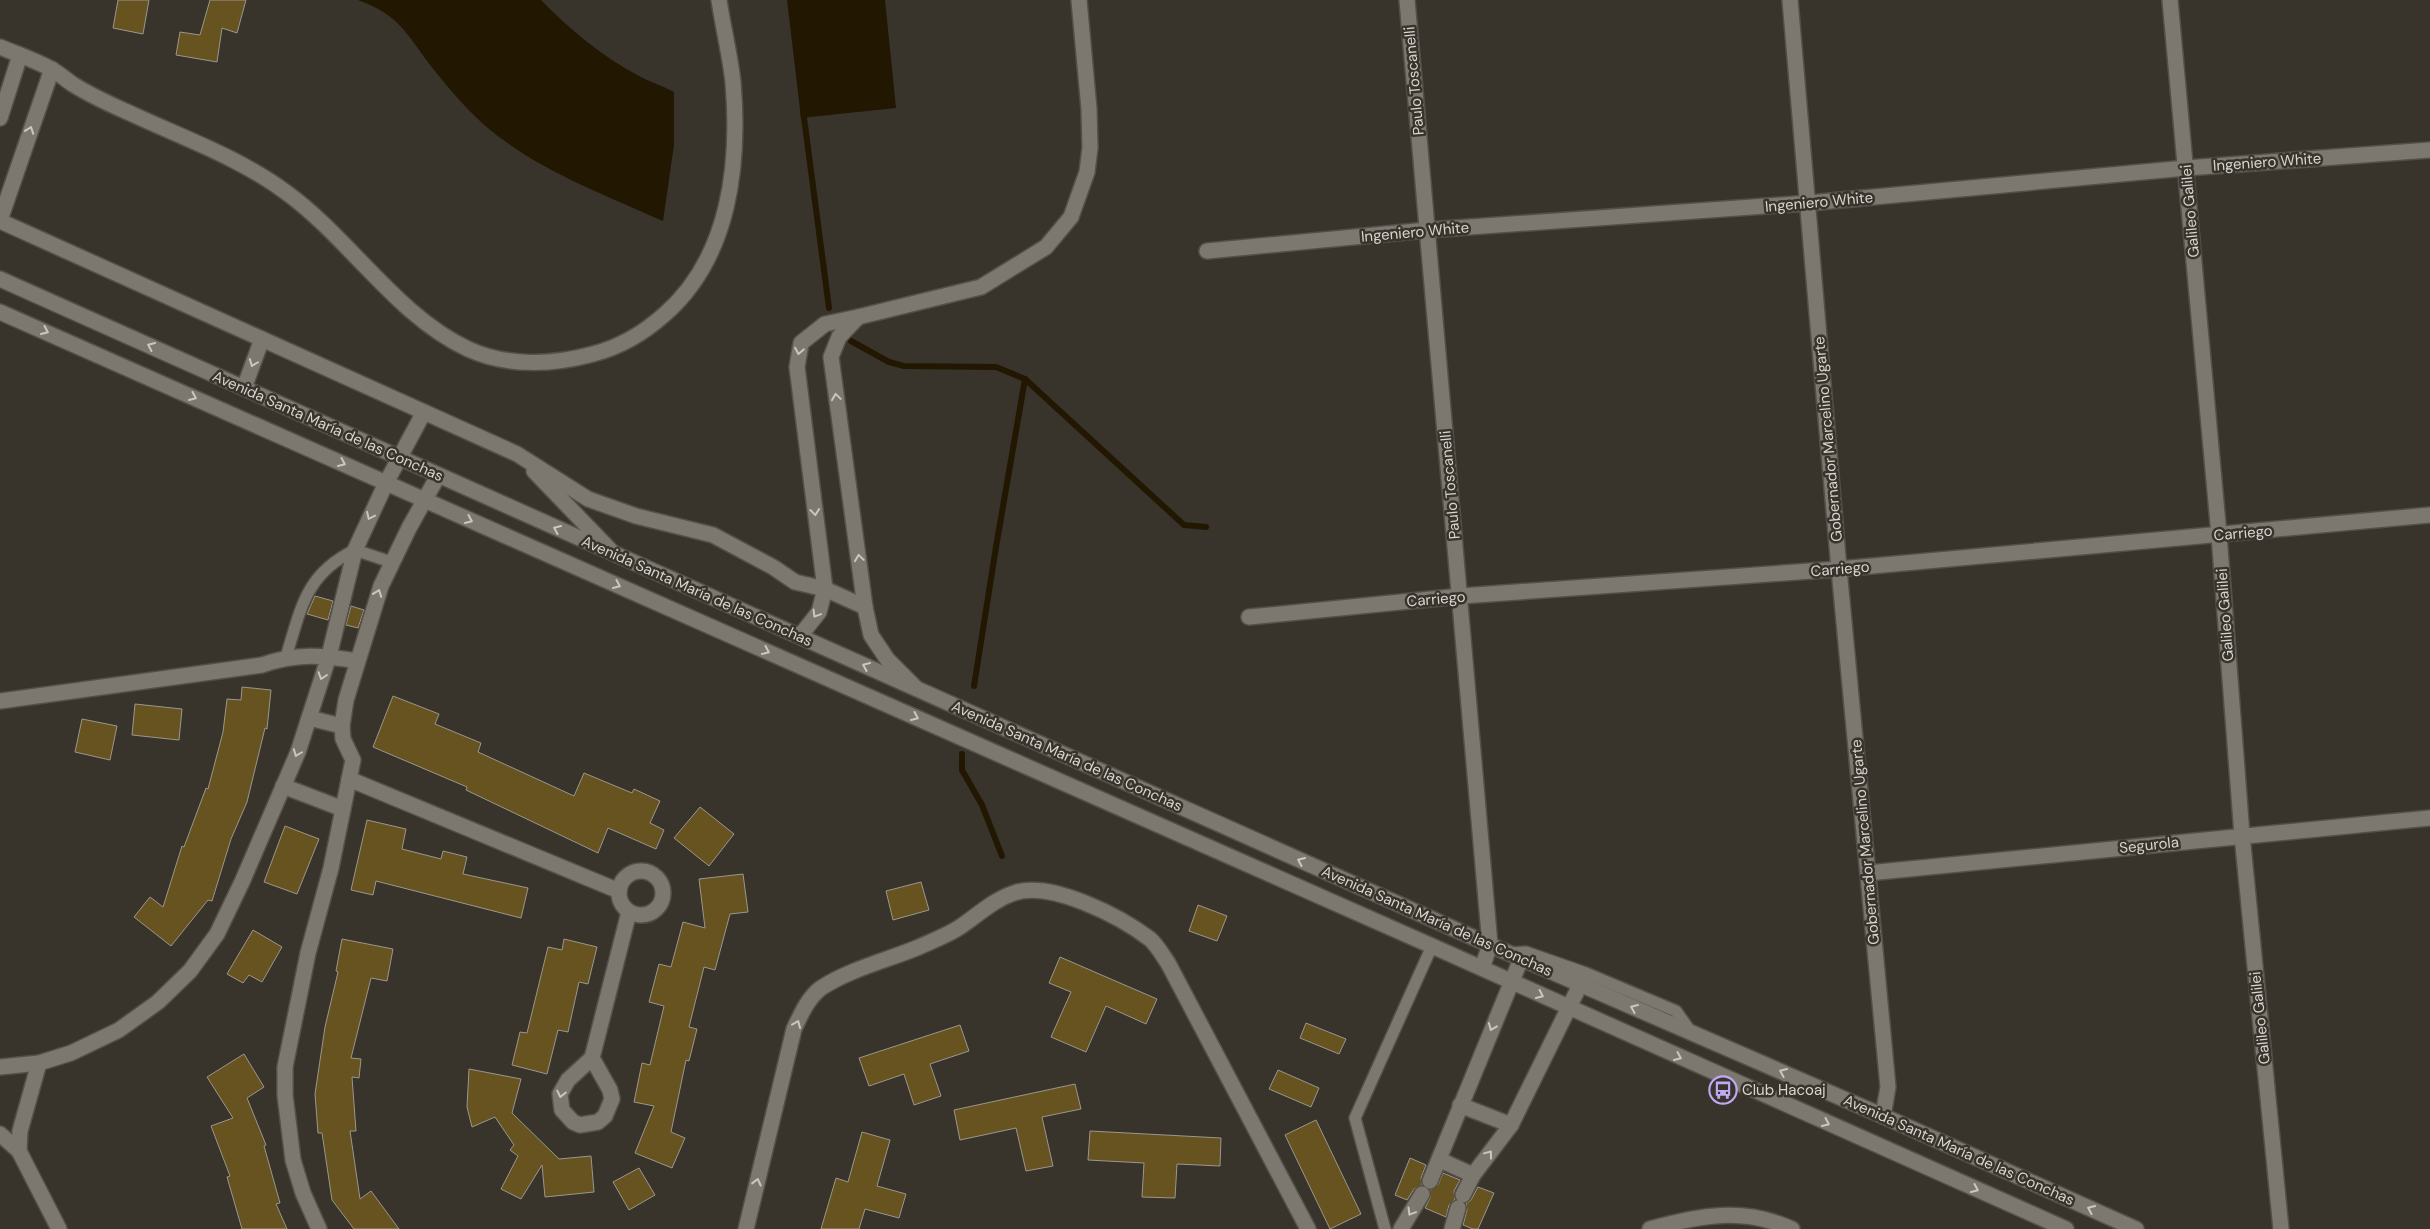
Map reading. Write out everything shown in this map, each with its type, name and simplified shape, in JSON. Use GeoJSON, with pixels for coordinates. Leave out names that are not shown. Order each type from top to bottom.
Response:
{"type":"FeatureCollection","features":[{"type":"Feature","properties":{"kind":"street"},"geometry":{"type":"LineString","coordinates":[[0,47],[52,69],[74,85],[97,97],[247,166],[287,192],[316,216],[418,315],[445,336],[489,357],[541,363],[574,360],[602,352],[652,326],[690,288],[704,269],[715,245],[729,196],[734,115],[732,82],[719,0]]}},
{"type":"Feature","properties":{"kind":"street"},"geometry":{"type":"LineString","coordinates":[[800,636],[819,612],[825,589],[797,367],[800,342],[825,324],[981,287],[1046,247],[1071,217],[1087,172],[1090,148],[1079,0]]}},
{"type":"Feature","properties":{"kind":"street","name":"Paulo Toscanelli"},"geometry":{"type":"LineString","coordinates":[[1407,0],[1461,596],[1490,946],[1482,968]]}},
{"type":"Feature","properties":{"kind":"street","name":"Gobernador Marcelino Ugarte"},"geometry":{"type":"LineString","coordinates":[[1790,0],[1809,203],[1839,569],[1888,1087],[1883,1116]]}},
{"type":"Feature","properties":{"kind":"street","name":"Galileo Galilei"},"geometry":{"type":"LineString","coordinates":[[2170,0],[2219,535],[2242,835],[2281,1229]]}},
{"type":"Feature","properties":{"kind":"street"},"geometry":{"type":"LineString","coordinates":[[0,118],[20,55]]}},
{"type":"Feature","properties":{"kind":"street"},"geometry":{"type":"LineString","coordinates":[[52,69],[0,221],[517,454],[588,499],[636,516],[713,535],[773,567],[795,582],[825,589],[865,607]]}},
{"type":"Feature","properties":{"kind":"street","name":"Ingeniero White"},"geometry":{"type":"LineString","coordinates":[[1207,251],[1427,230],[1809,203],[2186,168],[2430,150]]}},
{"type":"Feature","properties":{"kind":"street","name":"Avenida Santa María de las Conchas"},"geometry":{"type":"LineString","coordinates":[[0,279],[1490,946],[1583,979],[1690,1032],[2136,1229]]}},
{"type":"Feature","properties":{"kind":"street","name":"Avenida Santa María de las Conchas"},"geometry":{"type":"LineString","coordinates":[[0,312],[1482,968],[2066,1229]]}},
{"type":"Feature","properties":{"kind":"street"},"geometry":{"type":"LineString","coordinates":[[858,317],[839,337],[831,357],[865,607],[871,635],[886,659],[916,688]]}},
{"type":"Feature","properties":{"kind":"street"},"geometry":{"type":"LineString","coordinates":[[244,388],[262,339]]}},
{"type":"Feature","properties":{"kind":"street"},"geometry":{"type":"LineString","coordinates":[[0,1067],[39,1063],[71,1053],[119,1030],[158,1002],[190,971],[217,934],[298,752],[328,656],[355,550],[386,483],[424,412]]}},
{"type":"Feature","properties":{"kind":"street"},"geometry":{"type":"LineString","coordinates":[[517,454],[616,556]]}},
{"type":"Feature","properties":{"kind":"street"},"geometry":{"type":"LineString","coordinates":[[319,1229],[302,1193],[293,1160],[286,1104],[285,1067],[308,953],[331,868],[350,779],[353,760],[343,738],[342,726],[346,700],[367,624],[391,562],[438,476]]}},
{"type":"Feature","properties":{"kind":"street","name":"Carriego"},"geometry":{"type":"LineString","coordinates":[[1249,617],[1461,596],[1839,569],[2430,515]]}},
{"type":"Feature","properties":{"kind":"street"},"geometry":{"type":"LineString","coordinates":[[0,701],[262,665],[286,657],[328,656],[357,661]]}},
{"type":"Feature","properties":{"kind":"street"},"geometry":{"type":"LineString","coordinates":[[308,718],[342,726]]}},
{"type":"Feature","properties":{"kind":"street"},"geometry":{"type":"LineString","coordinates":[[350,779],[619,891]]}},
{"type":"Feature","properties":{"kind":"street"},"geometry":{"type":"LineString","coordinates":[[283,786],[343,808]]}},
{"type":"Feature","properties":{"kind":"street","name":"Segurola"},"geometry":{"type":"LineString","coordinates":[[1868,873],[2430,818]]}},
{"type":"Feature","properties":{"kind":"street"},"geometry":{"type":"LineString","coordinates":[[640,871],[654,876],[661,883],[663,892],[659,906],[649,913],[640,915],[630,912],[622,902],[619,891],[622,881],[629,874],[640,871]]}},
{"type":"Feature","properties":{"kind":"street"},"geometry":{"type":"LineString","coordinates":[[746,1229],[794,1029],[806,1004],[820,989],[843,977],[920,946],[958,928],[997,900],[1017,892],[1030,891],[1072,896],[1117,918],[1152,940],[1172,972],[1308,1229]]}},
{"type":"Feature","properties":{"kind":"street"},"geometry":{"type":"LineString","coordinates":[[592,1058],[630,912]]}},
{"type":"Feature","properties":{"kind":"street"},"geometry":{"type":"LineString","coordinates":[[1401,1229],[1426,1188],[1440,1160],[1519,955]]}},
{"type":"Feature","properties":{"kind":"street"},"geometry":{"type":"LineString","coordinates":[[1452,1229],[1473,1175],[1511,1126],[1583,979]]}},
{"type":"Feature","properties":{"kind":"street"},"geometry":{"type":"LineString","coordinates":[[19,1151],[20,1131],[39,1063]]}},
{"type":"Feature","properties":{"kind":"street"},"geometry":{"type":"LineString","coordinates":[[1460,1105],[1511,1126]]}},
{"type":"Feature","properties":{"kind":"street"},"geometry":{"type":"LineString","coordinates":[[0,1134],[19,1151],[59,1229]]}},
{"type":"Feature","properties":{"kind":"street"},"geometry":{"type":"LineString","coordinates":[[1440,1160],[1473,1175]]}},
{"type":"Feature","properties":{"kind":"street"},"geometry":{"type":"LineString","coordinates":[[1650,1229],[1723,1214],[1747,1216],[1792,1229]]}},
{"type":"Feature","properties":{"kind":"lane"},"geometry":{"type":"LineString","coordinates":[[286,657],[304,598],[324,570],[340,557],[355,550],[391,562]]}},
{"type":"Feature","properties":{"kind":"lane"},"geometry":{"type":"LineString","coordinates":[[1384,1229],[1355,1118],[1432,946]]}},
{"type":"Feature","properties":{"kind":"shaded area"},"geometry":{"type":"Polygon","coordinates":[[[358,0],[541,0],[575,32],[612,60],[639,76],[674,92],[674,145],[663,221],[573,181],[509,144],[489,129],[460,101],[410,37],[394,20],[373,6],[358,0]]]}},
{"type":"Feature","properties":{"kind":"shaded area"},"geometry":{"type":"Polygon","coordinates":[[[787,0],[885,0],[896,108],[801,118],[787,0]]]}},
{"type":"Feature","properties":{"kind":"building"},"geometry":{"type":"Polygon","coordinates":[[[118,0],[149,0],[143,34],[113,28],[118,0]]]}},
{"type":"Feature","properties":{"kind":"building"},"geometry":{"type":"Polygon","coordinates":[[[210,0],[246,0],[237,33],[222,28],[217,62],[176,55],[180,32],[200,35],[210,0]]]}},
{"type":"Feature","properties":{"kind":"building"},"geometry":{"type":"Polygon","coordinates":[[[315,596],[333,601],[328,620],[307,614],[315,596]]]}},
{"type":"Feature","properties":{"kind":"building"},"geometry":{"type":"Polygon","coordinates":[[[351,606],[364,610],[358,628],[346,625],[351,606]]]}},
{"type":"Feature","properties":{"kind":"building"},"geometry":{"type":"Polygon","coordinates":[[[242,687],[271,690],[267,729],[265,728],[247,802],[231,839],[212,901],[208,900],[171,946],[134,917],[150,897],[163,907],[182,846],[184,847],[206,788],[208,789],[223,732],[227,699],[241,700],[242,687]]]}},
{"type":"Feature","properties":{"kind":"building"},"geometry":{"type":"Polygon","coordinates":[[[393,696],[439,714],[435,724],[481,743],[478,752],[574,796],[584,773],[632,793],[634,789],[660,801],[650,823],[664,830],[656,849],[608,828],[598,853],[466,790],[467,787],[373,747],[393,696]]]}},
{"type":"Feature","properties":{"kind":"building"},"geometry":{"type":"Polygon","coordinates":[[[135,704],[182,709],[179,740],[132,735],[135,704]]]}},
{"type":"Feature","properties":{"kind":"building"},"geometry":{"type":"Polygon","coordinates":[[[82,719],[117,726],[110,760],[75,752],[82,719]]]}},
{"type":"Feature","properties":{"kind":"building"},"geometry":{"type":"Polygon","coordinates":[[[700,807],[734,834],[709,866],[674,838],[700,807]]]}},
{"type":"Feature","properties":{"kind":"building"},"geometry":{"type":"Polygon","coordinates":[[[367,820],[406,829],[402,849],[441,859],[443,851],[467,857],[463,874],[528,888],[521,918],[376,881],[373,895],[351,890],[367,820]]]}},
{"type":"Feature","properties":{"kind":"building"},"geometry":{"type":"Polygon","coordinates":[[[285,826],[319,839],[297,894],[264,882],[285,826]]]}},
{"type":"Feature","properties":{"kind":"building"},"geometry":{"type":"Polygon","coordinates":[[[743,874],[748,912],[730,914],[715,970],[704,967],[689,1027],[697,1029],[689,1061],[686,1060],[671,1132],[685,1138],[672,1168],[635,1153],[654,1106],[634,1102],[642,1063],[650,1065],[664,1006],[649,1002],[659,964],[671,967],[683,922],[705,928],[699,879],[743,874]]]}},
{"type":"Feature","properties":{"kind":"building"},"geometry":{"type":"Polygon","coordinates":[[[921,882],[929,910],[893,920],[886,891],[921,882]]]}},
{"type":"Feature","properties":{"kind":"building"},"geometry":{"type":"Polygon","coordinates":[[[1198,905],[1227,916],[1217,941],[1189,931],[1198,905]]]}},
{"type":"Feature","properties":{"kind":"building"},"geometry":{"type":"Polygon","coordinates":[[[253,930],[282,947],[262,982],[249,975],[243,983],[227,974],[253,930]]]}},
{"type":"Feature","properties":{"kind":"building"},"geometry":{"type":"Polygon","coordinates":[[[342,939],[393,949],[387,981],[371,978],[351,1058],[361,1059],[359,1078],[352,1077],[356,1131],[350,1131],[360,1199],[371,1191],[399,1229],[354,1229],[332,1200],[322,1133],[318,1133],[315,1094],[325,1027],[338,972],[336,971],[342,939]]]}},
{"type":"Feature","properties":{"kind":"building"},"geometry":{"type":"Polygon","coordinates":[[[564,939],[597,947],[588,984],[579,982],[568,1032],[558,1030],[547,1074],[512,1065],[520,1032],[527,1033],[548,947],[562,950],[564,939]]]}},
{"type":"Feature","properties":{"kind":"building"},"geometry":{"type":"Polygon","coordinates":[[[1060,957],[1157,999],[1146,1024],[1106,1006],[1086,1052],[1051,1037],[1071,992],[1049,983],[1060,957]]]}},
{"type":"Feature","properties":{"kind":"building"},"geometry":{"type":"Polygon","coordinates":[[[1306,1023],[1346,1039],[1339,1054],[1300,1038],[1306,1023]]]}},
{"type":"Feature","properties":{"kind":"building"},"geometry":{"type":"Polygon","coordinates":[[[960,1025],[969,1051],[930,1064],[941,1096],[914,1105],[904,1074],[869,1086],[859,1058],[960,1025]]]}},
{"type":"Feature","properties":{"kind":"building"},"geometry":{"type":"Polygon","coordinates":[[[244,1054],[264,1087],[247,1098],[266,1145],[264,1146],[280,1203],[276,1204],[287,1229],[242,1229],[227,1177],[230,1176],[211,1126],[233,1118],[207,1077],[244,1054]]]}},
{"type":"Feature","properties":{"kind":"building"},"geometry":{"type":"Polygon","coordinates":[[[469,1069],[521,1079],[512,1113],[559,1159],[591,1156],[594,1192],[545,1197],[542,1165],[521,1199],[501,1189],[518,1156],[510,1150],[514,1145],[495,1117],[472,1127],[467,1107],[469,1069]]]}},
{"type":"Feature","properties":{"kind":"building"},"geometry":{"type":"Polygon","coordinates":[[[1278,1070],[1319,1088],[1311,1107],[1269,1089],[1278,1070]]]}},
{"type":"Feature","properties":{"kind":"building"},"geometry":{"type":"Polygon","coordinates":[[[1075,1084],[1081,1109],[1042,1117],[1053,1166],[1026,1171],[1016,1128],[960,1140],[954,1110],[1075,1084]]]}},
{"type":"Feature","properties":{"kind":"building"},"geometry":{"type":"Polygon","coordinates":[[[1316,1120],[1361,1214],[1330,1229],[1285,1135],[1316,1120]]]}},
{"type":"Feature","properties":{"kind":"building"},"geometry":{"type":"Polygon","coordinates":[[[1090,1131],[1221,1138],[1220,1166],[1177,1164],[1175,1198],[1142,1197],[1144,1163],[1088,1160],[1090,1131]]]}},
{"type":"Feature","properties":{"kind":"building"},"geometry":{"type":"Polygon","coordinates":[[[862,1132],[890,1140],[877,1186],[906,1194],[899,1218],[865,1209],[859,1229],[821,1229],[836,1178],[848,1182],[862,1132]]]}},
{"type":"Feature","properties":{"kind":"building"},"geometry":{"type":"Polygon","coordinates":[[[1410,1158],[1426,1165],[1421,1178],[1422,1185],[1414,1189],[1407,1200],[1395,1195],[1410,1158]]]}},
{"type":"Feature","properties":{"kind":"building"},"geometry":{"type":"Polygon","coordinates":[[[639,1168],[655,1195],[629,1210],[613,1182],[639,1168]]]}},
{"type":"Feature","properties":{"kind":"building"},"geometry":{"type":"Polygon","coordinates":[[[1443,1173],[1460,1180],[1454,1191],[1455,1199],[1449,1205],[1446,1217],[1425,1208],[1430,1198],[1430,1190],[1438,1185],[1443,1173]]]}},
{"type":"Feature","properties":{"kind":"building"},"geometry":{"type":"Polygon","coordinates":[[[1478,1187],[1494,1193],[1478,1229],[1473,1229],[1463,1225],[1467,1210],[1466,1204],[1471,1200],[1478,1187]]]}},
{"type":"Feature","properties":{"kind":"waterway"},"geometry":{"type":"LineString","coordinates":[[803,110],[829,308]]}},
{"type":"Feature","properties":{"kind":"waterway"},"geometry":{"type":"LineString","coordinates":[[851,341],[889,362],[904,366],[996,367],[1025,379]]}},
{"type":"Feature","properties":{"kind":"waterway"},"geometry":{"type":"LineString","coordinates":[[974,686],[1025,379],[1184,525],[1206,527]]}},
{"type":"Feature","properties":{"kind":"waterway"},"geometry":{"type":"LineString","coordinates":[[962,754],[962,770],[982,805],[1002,856]]}},
{"type":"Feature","properties":{"kind":"place","name":"Club Hacoaj"},"geometry":{"type":"Point","coordinates":[1723,1090]}}]}
